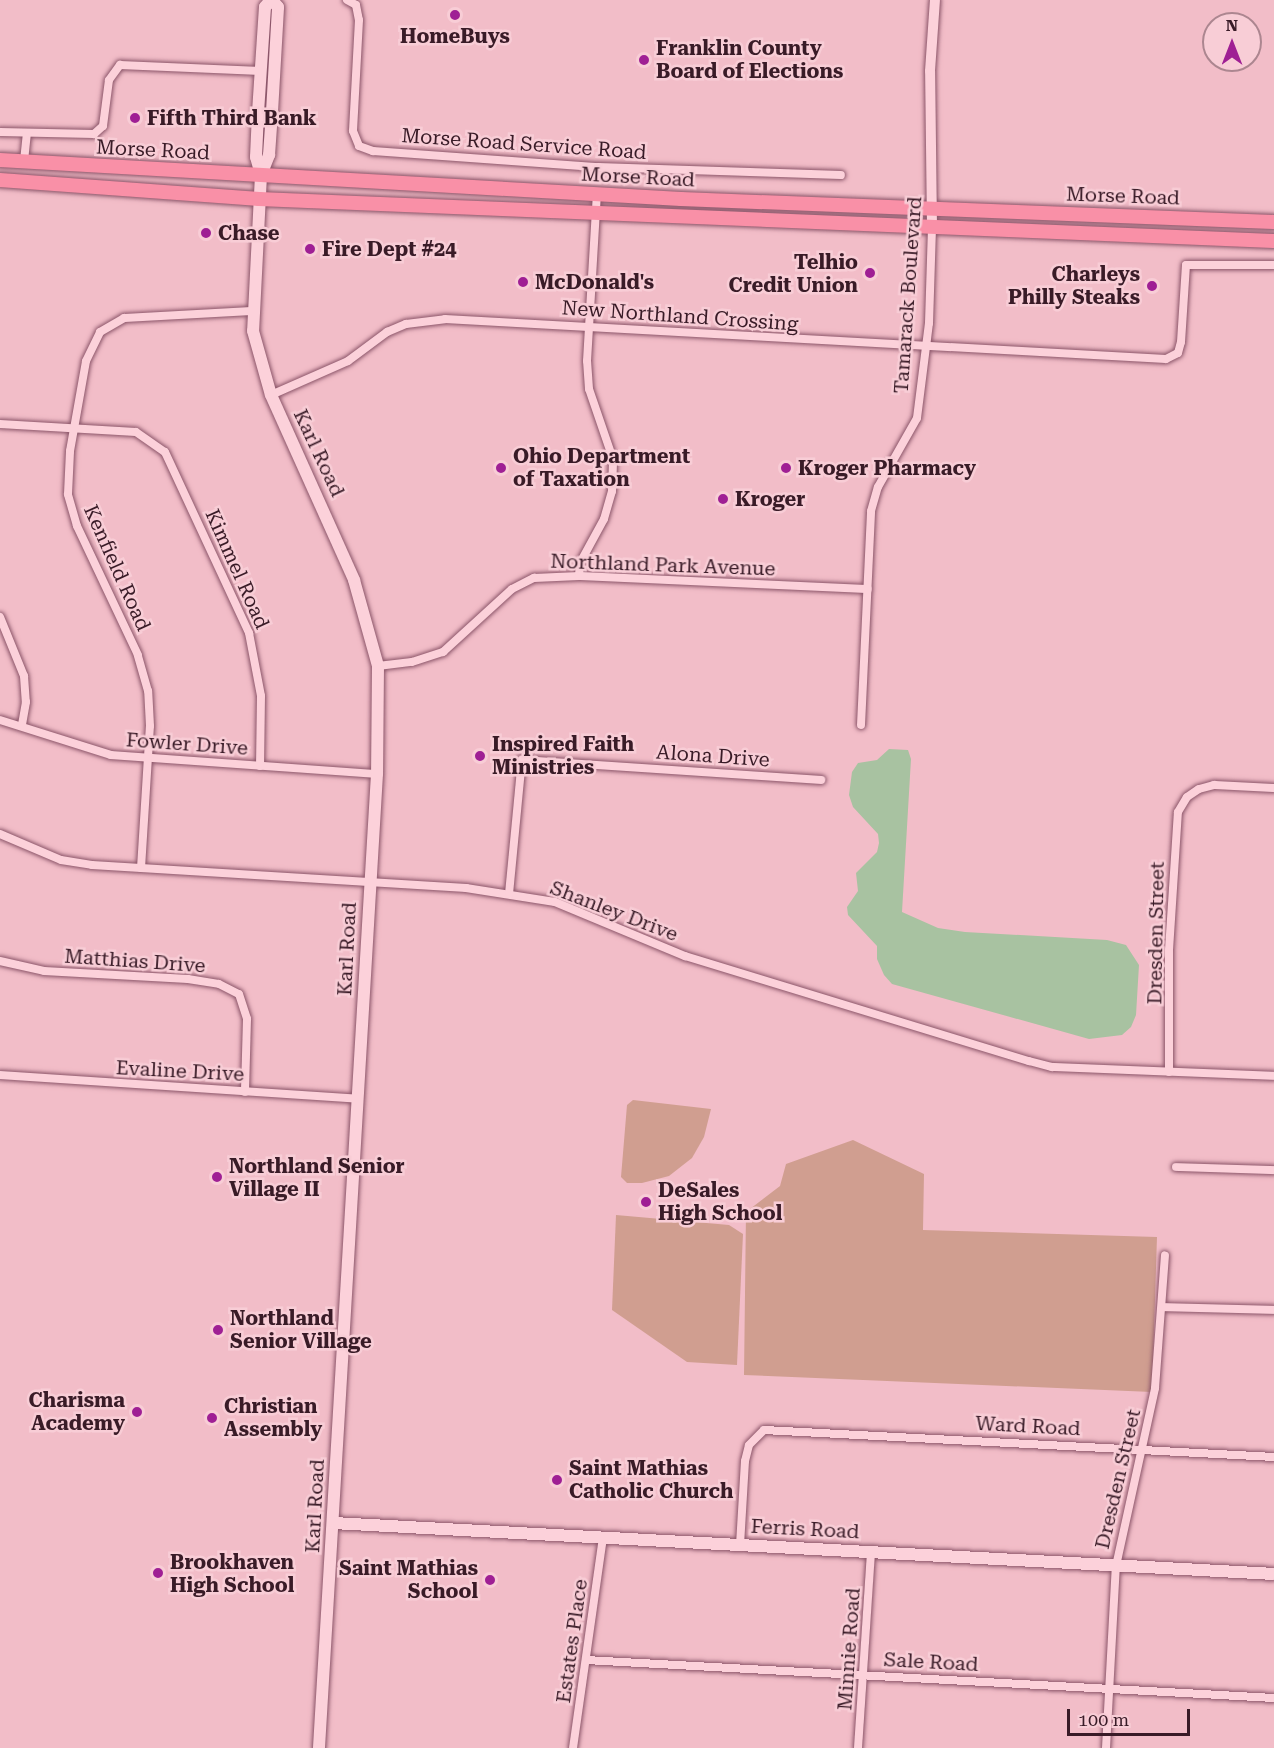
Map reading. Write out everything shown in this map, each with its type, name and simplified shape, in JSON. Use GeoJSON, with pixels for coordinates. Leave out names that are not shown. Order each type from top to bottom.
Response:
{"type":"FeatureCollection","features":[{"type":"Feature","properties":{"kind":"main road","name":"Karl Road"},"geometry":{"type":"LineString","coordinates":[[261,175],[256,157],[265,7],[272,0],[278,7],[270,155],[261,175],[259,199],[252,311],[256,348],[271,395],[344,552],[360,595],[378,666],[377,774],[320,1748]]}},
{"type":"Feature","properties":{"kind":"main road","name":"Morse Road"},"geometry":{"type":"LineString","coordinates":[[0,159],[597,195],[1274,222]]}},
{"type":"Feature","properties":{"kind":"main road"},"geometry":{"type":"LineString","coordinates":[[0,168],[22,167],[24,162]]}},
{"type":"Feature","properties":{"kind":"main road","name":"Morse Road"},"geometry":{"type":"LineString","coordinates":[[0,180],[259,199],[1274,241]]}},
{"type":"Feature","properties":{"kind":"main road","name":"Ferris Road"},"geometry":{"type":"LineString","coordinates":[[333,1523],[1274,1574]]}},
{"type":"Feature","properties":{"kind":"street","name":"Morse Road Service Road"},"geometry":{"type":"LineString","coordinates":[[347,0],[356,5],[359,20],[353,131],[359,146],[373,151],[598,167],[841,175]]}},
{"type":"Feature","properties":{"kind":"street","name":"Tamarack Boulevard"},"geometry":{"type":"LineString","coordinates":[[861,725],[871,511],[878,487],[917,418],[926,344],[933,209],[930,71],[934,0]]}},
{"type":"Feature","properties":{"kind":"street"},"geometry":{"type":"LineString","coordinates":[[0,132],[94,134],[103,126],[109,80],[120,65],[261,71]]}},
{"type":"Feature","properties":{"kind":"street"},"geometry":{"type":"LineString","coordinates":[[24,162],[27,133]]}},
{"type":"Feature","properties":{"kind":"street"},"geometry":{"type":"LineString","coordinates":[[579,576],[588,544],[604,519],[612,480],[613,459],[607,435],[589,389],[589,325],[597,195]]}},
{"type":"Feature","properties":{"kind":"street","name":"New Northland Crossing"},"geometry":{"type":"LineString","coordinates":[[271,395],[338,366],[387,332],[406,324],[445,319],[589,325],[817,342],[926,344],[1105,357],[1166,359],[1178,353],[1186,265],[1274,265]]}},
{"type":"Feature","properties":{"kind":"street","name":"Kenfield Road"},"geometry":{"type":"LineString","coordinates":[[141,868],[149,759],[149,703],[138,655],[72,513],[66,484],[86,360],[100,332],[111,324],[149,315],[252,311]]}},
{"type":"Feature","properties":{"kind":"street"},"geometry":{"type":"LineString","coordinates":[[0,424],[74,428]]}},
{"type":"Feature","properties":{"kind":"street","name":"Kimmel Road"},"geometry":{"type":"LineString","coordinates":[[74,428],[147,435],[165,452],[174,467],[246,622],[261,696],[260,766]]}},
{"type":"Feature","properties":{"kind":"street","name":"Northland Park Avenue"},"geometry":{"type":"LineString","coordinates":[[378,666],[412,662],[443,652],[512,589],[534,578],[579,576],[868,589]]}},
{"type":"Feature","properties":{"kind":"street"},"geometry":{"type":"LineString","coordinates":[[0,617],[24,676],[26,702],[22,724]]}},
{"type":"Feature","properties":{"kind":"street","name":"Fowler Drive"},"geometry":{"type":"LineString","coordinates":[[0,720],[22,724],[81,748],[149,759],[377,774]]}},
{"type":"Feature","properties":{"kind":"street","name":"Alona Drive"},"geometry":{"type":"LineString","coordinates":[[509,894],[522,760],[821,780]]}},
{"type":"Feature","properties":{"kind":"street","name":"Dresden Street"},"geometry":{"type":"LineString","coordinates":[[1169,1072],[1169,950],[1178,812],[1186,797],[1214,785],[1274,788]]}},
{"type":"Feature","properties":{"kind":"street","name":"Shanley Drive"},"geometry":{"type":"LineString","coordinates":[[0,834],[61,860],[141,868],[370,882],[509,894],[555,902],[685,956],[1052,1067],[1274,1076]]}},
{"type":"Feature","properties":{"kind":"street","name":"Matthias Drive"},"geometry":{"type":"LineString","coordinates":[[0,961],[44,970],[219,984],[239,994],[247,1019],[245,1092]]}},
{"type":"Feature","properties":{"kind":"street","name":"Evaline Drive"},"geometry":{"type":"LineString","coordinates":[[0,1075],[358,1099]]}},
{"type":"Feature","properties":{"kind":"street"},"geometry":{"type":"LineString","coordinates":[[1176,1167],[1274,1170]]}},
{"type":"Feature","properties":{"kind":"street","name":"Dresden Street"},"geometry":{"type":"LineString","coordinates":[[1106,1748],[1116,1566],[1155,1388],[1166,1255]]}},
{"type":"Feature","properties":{"kind":"street"},"geometry":{"type":"LineString","coordinates":[[1162,1307],[1274,1310]]}},
{"type":"Feature","properties":{"kind":"street","name":"Ward Road"},"geometry":{"type":"LineString","coordinates":[[740,1545],[749,1445],[764,1430],[781,1429],[1274,1457]]}},
{"type":"Feature","properties":{"kind":"street","name":"Estates Place"},"geometry":{"type":"LineString","coordinates":[[573,1748],[603,1538]]}},
{"type":"Feature","properties":{"kind":"street","name":"Minnie Road"},"geometry":{"type":"LineString","coordinates":[[858,1748],[872,1552]]}},
{"type":"Feature","properties":{"kind":"street","name":"Sale Road"},"geometry":{"type":"LineString","coordinates":[[586,1660],[1274,1698]]}},
{"type":"Feature","properties":{"kind":"shaded area"},"geometry":{"type":"Polygon","coordinates":[[[889,749],[908,750],[911,759],[902,912],[938,928],[965,932],[1107,940],[1126,945],[1139,965],[1136,1015],[1131,1027],[1122,1035],[1089,1039],[892,984],[884,975],[877,959],[877,946],[848,915],[847,907],[858,891],[856,873],[877,852],[879,843],[878,834],[853,807],[849,795],[852,772],[858,763],[877,760],[889,749]]]}},
{"type":"Feature","properties":{"kind":"shaded area"},"geometry":{"type":"Polygon","coordinates":[[[633,1100],[711,1109],[704,1137],[692,1158],[669,1176],[642,1183],[627,1183],[621,1177],[627,1105],[633,1100]]]}},
{"type":"Feature","properties":{"kind":"shaded area"},"geometry":{"type":"Polygon","coordinates":[[[853,1140],[924,1174],[923,1230],[1157,1237],[1152,1392],[744,1375],[746,1212],[780,1186],[786,1164],[853,1140]]]}},
{"type":"Feature","properties":{"kind":"shaded area"},"geometry":{"type":"Polygon","coordinates":[[[616,1215],[729,1225],[743,1234],[737,1365],[687,1362],[612,1310],[616,1215]]]}},
{"type":"Feature","properties":{"kind":"place","name":"HomeBuys"},"geometry":{"type":"Point","coordinates":[455,15]}},
{"type":"Feature","properties":{"kind":"place","name":"Franklin County Board of Elections"},"geometry":{"type":"Point","coordinates":[644,60]}},
{"type":"Feature","properties":{"kind":"place","name":"Fifth Third Bank"},"geometry":{"type":"Point","coordinates":[135,118]}},
{"type":"Feature","properties":{"kind":"place","name":"Chase"},"geometry":{"type":"Point","coordinates":[206,233]}},
{"type":"Feature","properties":{"kind":"place","name":"Fire Dept #24"},"geometry":{"type":"Point","coordinates":[310,249]}},
{"type":"Feature","properties":{"kind":"place","name":"Telhio Credit Union"},"geometry":{"type":"Point","coordinates":[870,273]}},
{"type":"Feature","properties":{"kind":"place","name":"McDonald's"},"geometry":{"type":"Point","coordinates":[523,282]}},
{"type":"Feature","properties":{"kind":"place","name":"Charleys Philly Steaks"},"geometry":{"type":"Point","coordinates":[1152,286]}},
{"type":"Feature","properties":{"kind":"place","name":"Ohio Department of Taxation"},"geometry":{"type":"Point","coordinates":[501,468]}},
{"type":"Feature","properties":{"kind":"place","name":"Kroger Pharmacy"},"geometry":{"type":"Point","coordinates":[786,468]}},
{"type":"Feature","properties":{"kind":"place","name":"Kroger"},"geometry":{"type":"Point","coordinates":[723,499]}},
{"type":"Feature","properties":{"kind":"place","name":"Inspired Faith Ministries"},"geometry":{"type":"Point","coordinates":[480,756]}},
{"type":"Feature","properties":{"kind":"place","name":"Northland Senior Village II"},"geometry":{"type":"Point","coordinates":[217,1177]}},
{"type":"Feature","properties":{"kind":"place","name":"DeSales High School"},"geometry":{"type":"Point","coordinates":[646,1202]}},
{"type":"Feature","properties":{"kind":"place","name":"Northland Senior Village"},"geometry":{"type":"Point","coordinates":[218,1330]}},
{"type":"Feature","properties":{"kind":"place","name":"Charisma Academy"},"geometry":{"type":"Point","coordinates":[137,1412]}},
{"type":"Feature","properties":{"kind":"place","name":"Christian Assembly"},"geometry":{"type":"Point","coordinates":[212,1418]}},
{"type":"Feature","properties":{"kind":"place","name":"Saint Mathias Catholic Church"},"geometry":{"type":"Point","coordinates":[557,1480]}},
{"type":"Feature","properties":{"kind":"place","name":"Brookhaven High School"},"geometry":{"type":"Point","coordinates":[158,1573]}},
{"type":"Feature","properties":{"kind":"place","name":"Saint Mathias School"},"geometry":{"type":"Point","coordinates":[490,1580]}}]}
